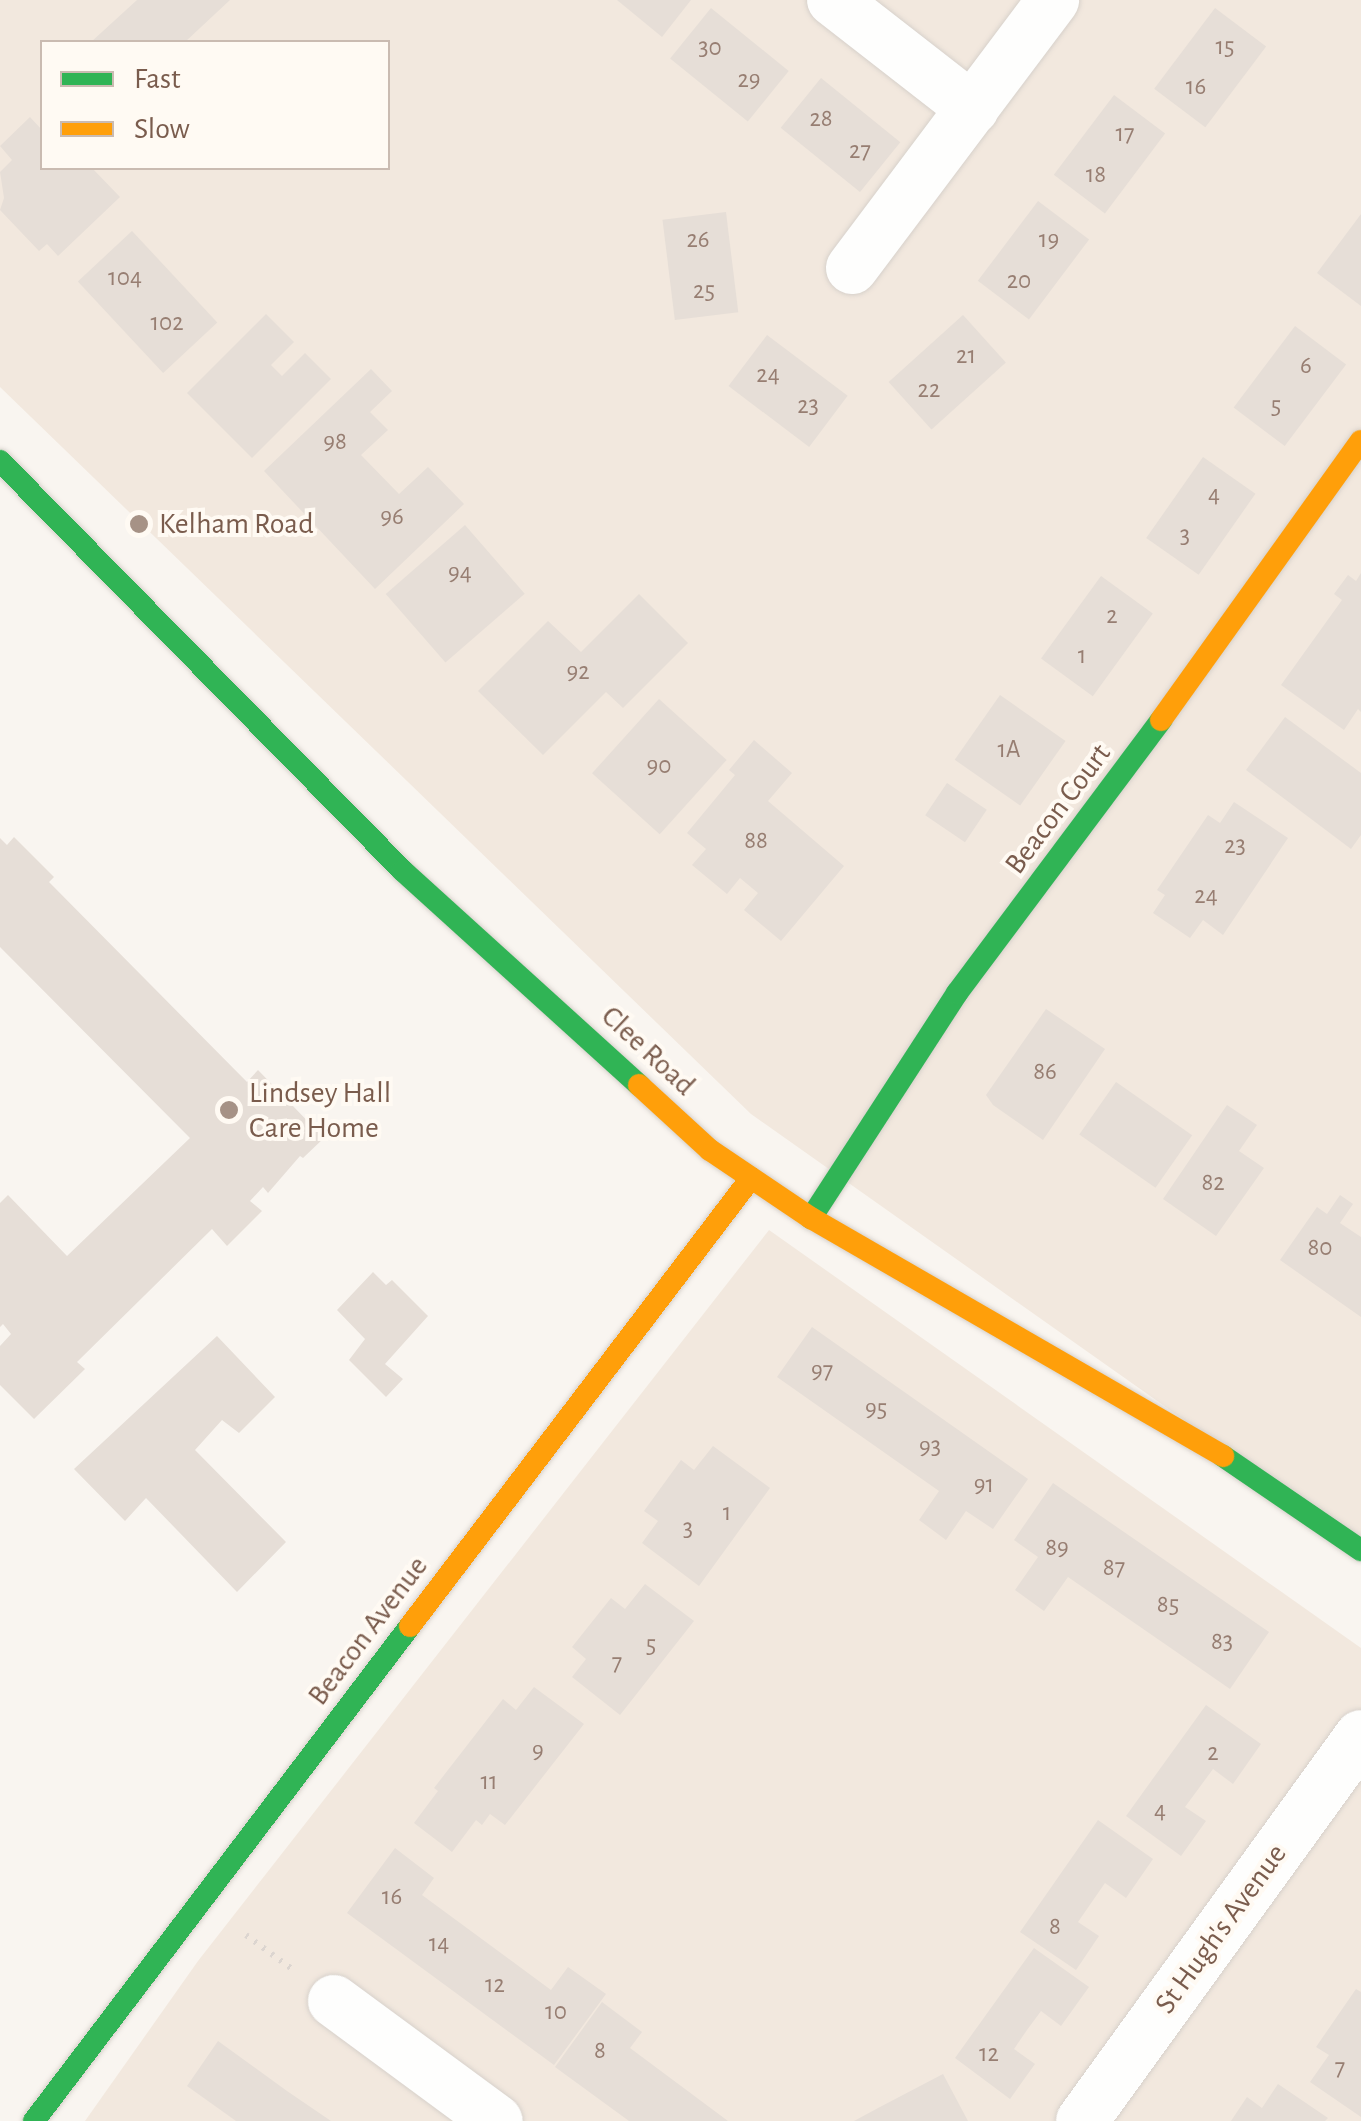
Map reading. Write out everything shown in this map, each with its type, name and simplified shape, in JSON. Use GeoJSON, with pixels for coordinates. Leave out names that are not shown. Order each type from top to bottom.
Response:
{"type":"FeatureCollection","features":[{"type":"Feature","properties":{"kind":"street"},"geometry":{"type":"LineString","coordinates":[[833,0],[973,109]]}},
{"type":"Feature","properties":{"kind":"street"},"geometry":{"type":"LineString","coordinates":[[852,268],[1053,0]]}},
{"type":"Feature","properties":{"kind":"street","name":"Beacon Court"},"geometry":{"type":"LineString","coordinates":[[811,1218],[957,993],[1201,667],[1361,442]]}},
{"type":"Feature","properties":{"kind":"street","name":"Clee Road"},"geometry":{"type":"LineString","coordinates":[[0,461],[403,870],[710,1150],[811,1218],[1150,1410],[1361,1550]]}},
{"type":"Feature","properties":{"kind":"street","name":"Beacon Avenue"},"geometry":{"type":"LineString","coordinates":[[34,2121],[751,1178]]}},
{"type":"Feature","properties":{"kind":"street","name":"St Hugh's Avenue"},"geometry":{"type":"LineString","coordinates":[[1082,2121],[1361,1736]]}},
{"type":"Feature","properties":{"kind":"street"},"geometry":{"type":"LineString","coordinates":[[334,2001],[497,2121]]}},
{"type":"Feature","properties":{"kind":"path"},"geometry":{"type":"LineString","coordinates":[[201,1900],[334,2001]]}},
{"type":"Feature","properties":{"kind":"shaded area"},"geometry":{"type":"Polygon","coordinates":[[[0,0],[1361,0],[1361,1545],[751,1114],[0,387],[0,0]]]}},
{"type":"Feature","properties":{"kind":"shaded area"},"geometry":{"type":"Polygon","coordinates":[[[769,1230],[1361,1648],[1361,2121],[85,2121],[198,1961],[769,1230]]]}},
{"type":"Feature","properties":{"kind":"building"},"geometry":{"type":"Polygon","coordinates":[[[137,0],[230,0],[187,40],[93,40],[137,0]]]}},
{"type":"Feature","properties":{"kind":"building"},"geometry":{"type":"Polygon","coordinates":[[[617,0],[691,0],[662,37],[617,0]]]}},
{"type":"Feature","properties":{"kind":"building"},"geometry":{"type":"Polygon","coordinates":[[[711,8],[789,71],[748,121],[670,59],[711,8]]]}},
{"type":"Feature","properties":{"kind":"building"},"geometry":{"type":"Polygon","coordinates":[[[1215,8],[1266,47],[1205,127],[1154,89],[1215,8]]]}},
{"type":"Feature","properties":{"kind":"building"},"geometry":{"type":"Polygon","coordinates":[[[821,78],[900,142],[860,192],[781,128],[821,78]]]}},
{"type":"Feature","properties":{"kind":"building"},"geometry":{"type":"Polygon","coordinates":[[[1114,95],[1165,134],[1105,213],[1054,175],[1114,95]]]}},
{"type":"Feature","properties":{"kind":"building"},"geometry":{"type":"Polygon","coordinates":[[[30,117],[40,128],[40,170],[94,170],[120,197],[58,256],[47,244],[39,251],[0,210],[4,198],[0,172],[12,160],[0,146],[30,117]]]}},
{"type":"Feature","properties":{"kind":"building"},"geometry":{"type":"Polygon","coordinates":[[[1038,201],[1089,240],[1029,319],[978,281],[1038,201]]]}},
{"type":"Feature","properties":{"kind":"building"},"geometry":{"type":"Polygon","coordinates":[[[726,212],[738,312],[675,320],[662,220],[726,212]]]}},
{"type":"Feature","properties":{"kind":"building"},"geometry":{"type":"Polygon","coordinates":[[[1361,214],[1361,306],[1317,273],[1361,214]]]}},
{"type":"Feature","properties":{"kind":"building"},"geometry":{"type":"Polygon","coordinates":[[[132,231],[217,322],[163,373],[78,281],[132,231]]]}},
{"type":"Feature","properties":{"kind":"building"},"geometry":{"type":"Polygon","coordinates":[[[266,314],[294,342],[271,365],[282,376],[305,353],[331,379],[252,458],[187,393],[266,314]]]}},
{"type":"Feature","properties":{"kind":"building"},"geometry":{"type":"Polygon","coordinates":[[[963,315],[1006,363],[932,429],[889,382],[963,315]]]}},
{"type":"Feature","properties":{"kind":"building"},"geometry":{"type":"Polygon","coordinates":[[[1295,326],[1346,365],[1285,446],[1234,407],[1295,326]]]}},
{"type":"Feature","properties":{"kind":"building"},"geometry":{"type":"Polygon","coordinates":[[[767,335],[848,396],[809,447],[728,386],[767,335]]]}},
{"type":"Feature","properties":{"kind":"building"},"geometry":{"type":"Polygon","coordinates":[[[371,369],[392,391],[370,412],[388,430],[361,455],[399,494],[428,467],[464,504],[375,589],[264,471],[371,369]]]}},
{"type":"Feature","properties":{"kind":"building"},"geometry":{"type":"Polygon","coordinates":[[[1203,457],[1255,494],[1199,575],[1146,538],[1203,457]]]}},
{"type":"Feature","properties":{"kind":"building"},"geometry":{"type":"Polygon","coordinates":[[[465,525],[525,594],[445,663],[386,594],[465,525]]]}},
{"type":"Feature","properties":{"kind":"building"},"geometry":{"type":"Polygon","coordinates":[[[1361,573],[1361,712],[1358,709],[1344,730],[1281,685],[1342,600],[1334,594],[1348,575],[1356,581],[1361,573]]]}},
{"type":"Feature","properties":{"kind":"building"},"geometry":{"type":"Polygon","coordinates":[[[1101,576],[1153,614],[1093,696],[1041,659],[1101,576]]]}},
{"type":"Feature","properties":{"kind":"building"},"geometry":{"type":"Polygon","coordinates":[[[639,594],[688,643],[623,708],[606,692],[543,755],[478,691],[548,621],[581,652],[639,594]]]}},
{"type":"Feature","properties":{"kind":"building"},"geometry":{"type":"Polygon","coordinates":[[[1000,695],[1066,741],[1020,806],[955,760],[1000,695]]]}},
{"type":"Feature","properties":{"kind":"building"},"geometry":{"type":"Polygon","coordinates":[[[659,699],[727,760],[660,834],[592,773],[659,699]]]}},
{"type":"Feature","properties":{"kind":"building"},"geometry":{"type":"Polygon","coordinates":[[[1285,717],[1361,773],[1361,835],[1351,849],[1246,770],[1285,717]]]}},
{"type":"Feature","properties":{"kind":"building"},"geometry":{"type":"Polygon","coordinates":[[[754,740],[792,773],[768,801],[844,866],[781,941],[744,910],[758,893],[740,878],[727,894],[692,865],[706,849],[687,833],[735,775],[729,770],[754,740]]]}},
{"type":"Feature","properties":{"kind":"building"},"geometry":{"type":"Polygon","coordinates":[[[947,783],[987,810],[965,842],[925,815],[947,783]]]}},
{"type":"Feature","properties":{"kind":"building"},"geometry":{"type":"Polygon","coordinates":[[[1234,802],[1288,838],[1223,935],[1203,920],[1190,938],[1153,913],[1165,895],[1157,890],[1208,815],[1220,823],[1234,802]]]}},
{"type":"Feature","properties":{"kind":"building","name":"Lindsey Hall Care Home"},"geometry":{"type":"Polygon","coordinates":[[[14,837],[54,877],[49,882],[247,1082],[258,1070],[324,1138],[303,1158],[300,1156],[268,1193],[263,1187],[250,1201],[262,1211],[227,1246],[212,1229],[77,1362],[85,1369],[34,1419],[0,1385],[0,1346],[11,1334],[3,1324],[0,1327],[0,1203],[8,1195],[67,1256],[190,1138],[0,947],[0,838],[7,845],[14,837]]]}},
{"type":"Feature","properties":{"kind":"building"},"geometry":{"type":"Polygon","coordinates":[[[1046,1009],[1105,1049],[1043,1140],[993,1105],[986,1095],[1046,1009]]]}},
{"type":"Feature","properties":{"kind":"building"},"geometry":{"type":"Polygon","coordinates":[[[1116,1082],[1192,1135],[1155,1188],[1079,1134],[1116,1082]]]}},
{"type":"Feature","properties":{"kind":"building"},"geometry":{"type":"Polygon","coordinates":[[[1227,1105],[1257,1125],[1239,1151],[1264,1168],[1216,1236],[1163,1199],[1227,1105]]]}},
{"type":"Feature","properties":{"kind":"building"},"geometry":{"type":"Polygon","coordinates":[[[1340,1195],[1353,1204],[1340,1223],[1361,1237],[1361,1317],[1280,1260],[1317,1207],[1327,1214],[1340,1195]]]}},
{"type":"Feature","properties":{"kind":"building"},"geometry":{"type":"Polygon","coordinates":[[[373,1272],[386,1285],[392,1280],[428,1316],[385,1364],[403,1379],[386,1397],[349,1360],[365,1339],[337,1310],[373,1272]]]}},
{"type":"Feature","properties":{"kind":"building"},"geometry":{"type":"Polygon","coordinates":[[[812,1327],[1028,1479],[993,1529],[966,1511],[946,1540],[919,1520],[939,1491],[777,1377],[812,1327]]]}},
{"type":"Feature","properties":{"kind":"building"},"geometry":{"type":"Polygon","coordinates":[[[217,1336],[275,1397],[239,1433],[222,1420],[195,1450],[286,1542],[237,1592],[146,1498],[125,1521],[74,1469],[217,1336]]]}},
{"type":"Feature","properties":{"kind":"building"},"geometry":{"type":"Polygon","coordinates":[[[713,1446],[770,1488],[699,1586],[642,1543],[658,1521],[644,1511],[681,1460],[694,1470],[713,1446]]]}},
{"type":"Feature","properties":{"kind":"building"},"geometry":{"type":"Polygon","coordinates":[[[1053,1483],[1269,1632],[1230,1689],[1068,1577],[1044,1611],[1015,1590],[1038,1557],[1014,1540],[1053,1483]]]}},
{"type":"Feature","properties":{"kind":"building"},"geometry":{"type":"Polygon","coordinates":[[[645,1584],[694,1621],[620,1715],[572,1677],[586,1659],[572,1647],[611,1598],[625,1609],[645,1584]]]}},
{"type":"Feature","properties":{"kind":"building"},"geometry":{"type":"Polygon","coordinates":[[[534,1687],[584,1724],[505,1825],[490,1814],[482,1825],[476,1820],[452,1852],[414,1823],[438,1791],[434,1788],[503,1699],[516,1710],[534,1687]]]}},
{"type":"Feature","properties":{"kind":"building"},"geometry":{"type":"Polygon","coordinates":[[[1206,1705],[1261,1744],[1233,1784],[1213,1769],[1185,1807],[1206,1821],[1181,1856],[1126,1816],[1206,1705]]]}},
{"type":"Feature","properties":{"kind":"building"},"geometry":{"type":"Polygon","coordinates":[[[1098,1820],[1153,1859],[1126,1898],[1105,1883],[1078,1922],[1099,1936],[1076,1970],[1020,1932],[1098,1820]]]}},
{"type":"Feature","properties":{"kind":"building"},"geometry":{"type":"Polygon","coordinates":[[[395,1848],[434,1878],[422,1895],[551,1990],[568,1967],[606,1994],[554,2065],[347,1913],[395,1848]]]}},
{"type":"Feature","properties":{"kind":"building"},"geometry":{"type":"Polygon","coordinates":[[[1034,1948],[1089,1987],[1061,2026],[1041,2011],[1027,2030],[1014,2049],[1035,2064],[1010,2099],[955,2058],[1034,1948]]]}},
{"type":"Feature","properties":{"kind":"building"},"geometry":{"type":"Polygon","coordinates":[[[1356,1989],[1361,1992],[1361,2117],[1310,2082],[1329,2055],[1316,2047],[1356,1989]]]}},
{"type":"Feature","properties":{"kind":"building"},"geometry":{"type":"Polygon","coordinates":[[[602,2002],[642,2032],[630,2048],[728,2121],[629,2121],[555,2067],[602,2002]]]}},
{"type":"Feature","properties":{"kind":"building"},"geometry":{"type":"Polygon","coordinates":[[[218,2041],[331,2121],[236,2121],[187,2086],[218,2041]]]}},
{"type":"Feature","properties":{"kind":"building"},"geometry":{"type":"Polygon","coordinates":[[[943,2074],[968,2121],[854,2121],[880,2107],[943,2074]]]}},
{"type":"Feature","properties":{"kind":"building"},"geometry":{"type":"Polygon","coordinates":[[[1278,2084],[1328,2118],[1231,2121],[1247,2097],[1262,2108],[1278,2084]]]}},
{"type":"Feature","properties":{"kind":"traffic: fast"},"geometry":{"type":"LineString","coordinates":[[0,461],[403,871],[639,1085]]}},
{"type":"Feature","properties":{"kind":"traffic: fast"},"geometry":{"type":"LineString","coordinates":[[811,1218],[957,993],[1161,720]]}},
{"type":"Feature","properties":{"kind":"traffic: fast"},"geometry":{"type":"LineString","coordinates":[[1223,1456],[1361,1550]]}},
{"type":"Feature","properties":{"kind":"traffic: fast"},"geometry":{"type":"LineString","coordinates":[[34,2121],[410,1626]]}},
{"type":"Feature","properties":{"kind":"traffic: slow"},"geometry":{"type":"LineString","coordinates":[[1161,720],[1361,441]]}},
{"type":"Feature","properties":{"kind":"traffic: slow"},"geometry":{"type":"LineString","coordinates":[[639,1085],[710,1150],[811,1218],[1223,1456]]}},
{"type":"Feature","properties":{"kind":"traffic: slow"},"geometry":{"type":"LineString","coordinates":[[410,1626],[751,1178]]}},
{"type":"Feature","properties":{"kind":"place","name":"Kelham Road"},"geometry":{"type":"Point","coordinates":[139,524]}},
{"type":"Feature","properties":{"kind":"place","name":"Lindsey Hall Care Home"},"geometry":{"type":"Point","coordinates":[229,1110]}}]}
